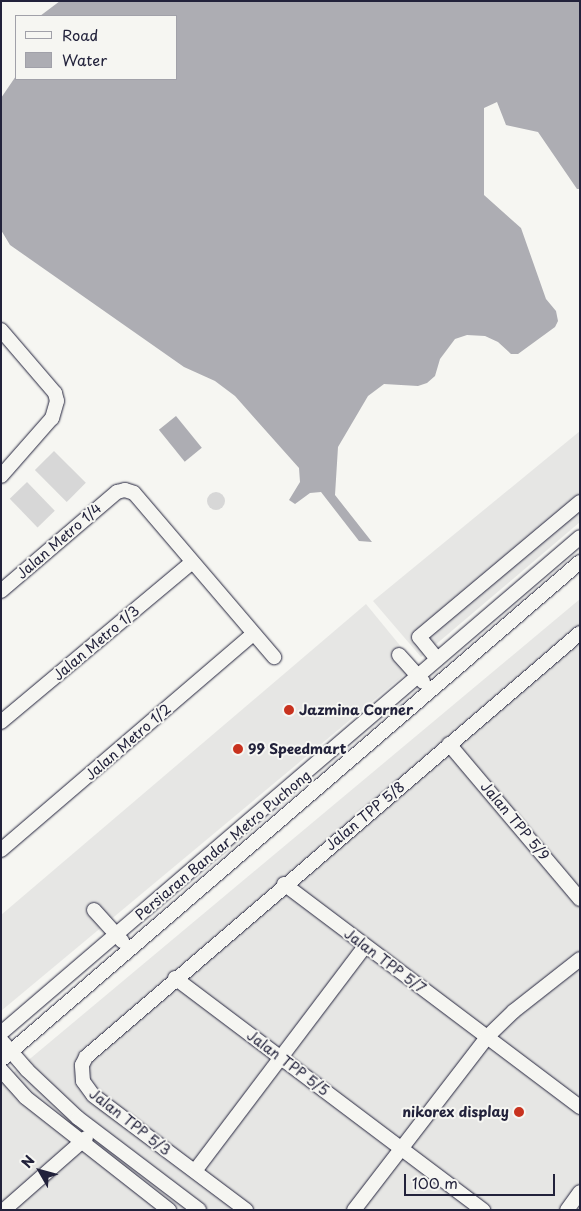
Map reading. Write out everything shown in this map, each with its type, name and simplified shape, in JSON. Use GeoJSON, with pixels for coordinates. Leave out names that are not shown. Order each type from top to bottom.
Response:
{"type":"FeatureCollection","features":[{"type":"Feature","properties":{"kind":"street"},"geometry":{"type":"LineString","coordinates":[[1,330],[55,393],[52,418],[1,476]]}},
{"type":"Feature","properties":{"kind":"street","name":"Jalan Metro 1/4"},"geometry":{"type":"LineString","coordinates":[[1,591],[117,492],[134,493],[191,563]]}},
{"type":"Feature","properties":{"kind":"street"},"geometry":{"type":"LineString","coordinates":[[437,659],[419,637],[580,502]]}},
{"type":"Feature","properties":{"kind":"street","name":"Persiaran Bandar Metro Puchong"},"geometry":{"type":"LineString","coordinates":[[1,1033],[580,537]]}},
{"type":"Feature","properties":{"kind":"street","name":"Persiaran Bandar Metro Puchong"},"geometry":{"type":"LineString","coordinates":[[10,1053],[580,562]]}},
{"type":"Feature","properties":{"kind":"street"},"geometry":{"type":"LineString","coordinates":[[191,563],[274,658]]}},
{"type":"Feature","properties":{"kind":"street","name":"Jalan Metro 1/3"},"geometry":{"type":"LineString","coordinates":[[1,722],[191,563]]}},
{"type":"Feature","properties":{"kind":"street","name":"Jalan Metro 1/2"},"geometry":{"type":"LineString","coordinates":[[1,850],[253,634]]}},
{"type":"Feature","properties":{"kind":"street","name":"Jalan TPP 5/8"},"geometry":{"type":"LineString","coordinates":[[150,999],[450,744],[578,639]]}},
{"type":"Feature","properties":{"kind":"street"},"geometry":{"type":"LineString","coordinates":[[399,655],[430,690]]}},
{"type":"Feature","properties":{"kind":"street","name":"Jalan TPP 5/9"},"geometry":{"type":"LineString","coordinates":[[450,744],[580,899]]}},
{"type":"Feature","properties":{"kind":"street","name":"Jalan TPP 5/7"},"geometry":{"type":"LineString","coordinates":[[284,884],[580,1107]]}},
{"type":"Feature","properties":{"kind":"street"},"geometry":{"type":"LineString","coordinates":[[94,910],[129,949]]}},
{"type":"Feature","properties":{"kind":"street"},"geometry":{"type":"LineString","coordinates":[[195,1171],[365,946]]}},
{"type":"Feature","properties":{"kind":"street"},"geometry":{"type":"LineString","coordinates":[[354,1210],[487,1037],[509,1015],[580,959]]}},
{"type":"Feature","properties":{"kind":"street","name":"Jalan TPP 5/5"},"geometry":{"type":"LineString","coordinates":[[175,978],[483,1210]]}},
{"type":"Feature","properties":{"kind":"street","name":"Jalan TPP 5/3"},"geometry":{"type":"LineString","coordinates":[[150,999],[90,1050],[82,1065],[83,1081],[93,1095],[246,1210]]}},
{"type":"Feature","properties":{"kind":"street"},"geometry":{"type":"LineString","coordinates":[[1,1040],[10,1053],[52,1095],[94,1130],[199,1210]]}},
{"type":"Feature","properties":{"kind":"street"},"geometry":{"type":"LineString","coordinates":[[1,1070],[25,1097],[169,1210]]}},
{"type":"Feature","properties":{"kind":"street"},"geometry":{"type":"LineString","coordinates":[[4,1210],[94,1130]]}},
{"type":"Feature","properties":{"kind":"street"},"geometry":{"type":"LineString","coordinates":[[567,1210],[580,1192]]}},
{"type":"Feature","properties":{"kind":"shaded area"},"geometry":{"type":"Polygon","coordinates":[[[580,431],[580,522],[421,657],[373,601],[580,431]]]}},
{"type":"Feature","properties":{"kind":"shaded area"},"geometry":{"type":"Polygon","coordinates":[[[54,451],[86,483],[67,502],[35,470],[54,451]]]}},
{"type":"Feature","properties":{"kind":"shaded area"},"geometry":{"type":"Polygon","coordinates":[[[27,482],[55,511],[38,527],[10,499],[27,482]]]}},
{"type":"Feature","properties":{"kind":"shaded area"},"geometry":{"type":"Polygon","coordinates":[[[216,492],[222,495],[225,501],[222,507],[216,510],[210,507],[207,501],[210,495],[216,492]]]}},
{"type":"Feature","properties":{"kind":"shaded area"},"geometry":{"type":"Polygon","coordinates":[[[580,599],[580,1210],[1,1210],[1,1083],[580,599]]]}},
{"type":"Feature","properties":{"kind":"shaded area"},"geometry":{"type":"Polygon","coordinates":[[[366,604],[416,665],[1,1011],[1,915],[366,604]]]}},
{"type":"Feature","properties":{"kind":"water"},"geometry":{"type":"Polygon","coordinates":[[[60,1],[580,1],[580,189],[577,189],[538,132],[506,125],[497,102],[484,108],[484,195],[521,228],[546,299],[556,311],[558,321],[555,327],[518,354],[511,354],[498,342],[485,336],[467,335],[455,339],[440,359],[435,376],[427,383],[418,386],[384,384],[368,396],[338,447],[335,495],[372,542],[359,541],[321,492],[310,493],[295,504],[289,500],[300,482],[299,468],[235,396],[215,381],[184,367],[10,245],[1,230],[1,98],[15,77],[15,80],[178,80],[178,15],[41,15],[60,1]]]}},
{"type":"Feature","properties":{"kind":"water"},"geometry":{"type":"Polygon","coordinates":[[[176,416],[202,448],[185,462],[159,430],[176,416]]]}},
{"type":"Feature","properties":{"kind":"place","name":"Jazmina Corner"},"geometry":{"type":"Point","coordinates":[289,710]}},
{"type":"Feature","properties":{"kind":"place","name":"99 Speedmart"},"geometry":{"type":"Point","coordinates":[238,749]}},
{"type":"Feature","properties":{"kind":"place","name":"nikorex display"},"geometry":{"type":"Point","coordinates":[519,1112]}}]}
